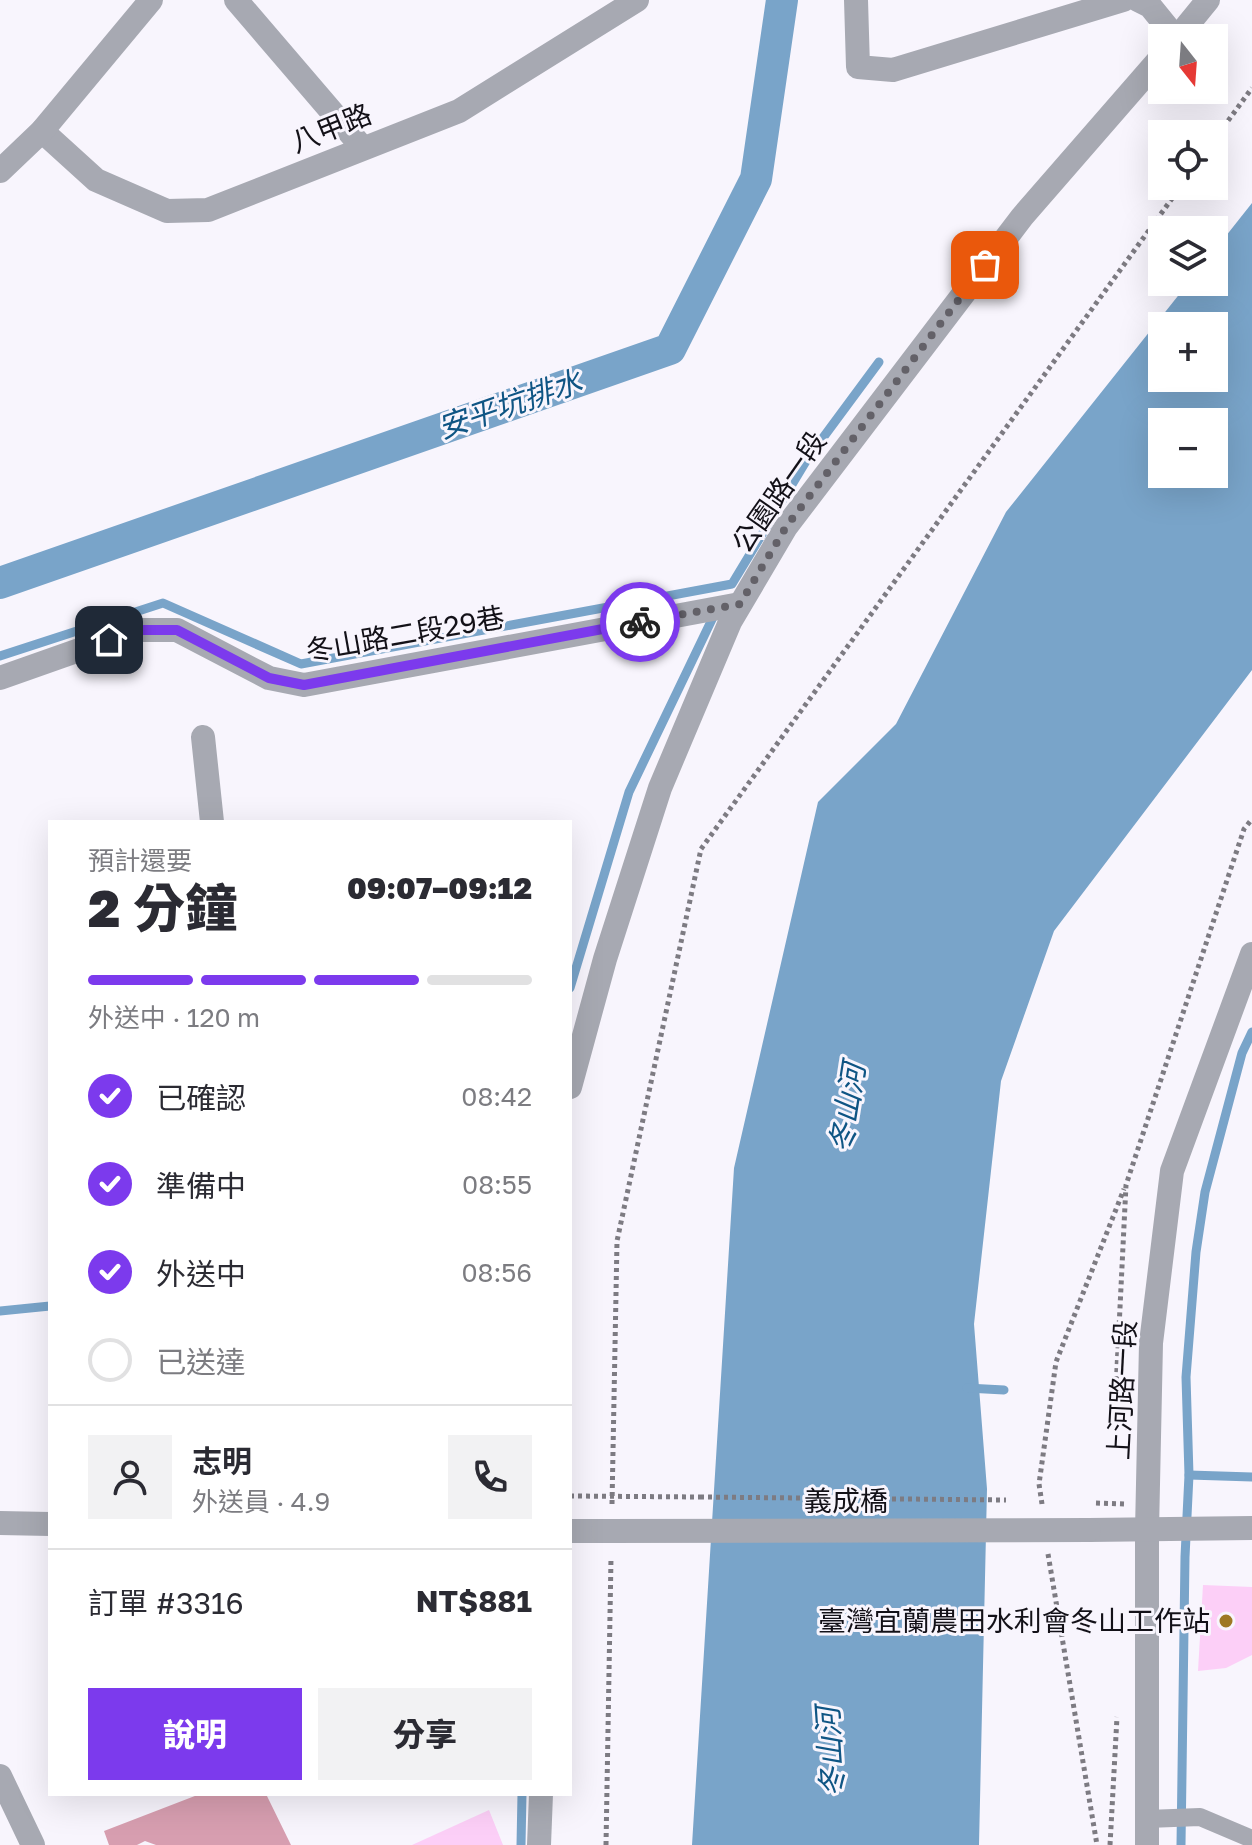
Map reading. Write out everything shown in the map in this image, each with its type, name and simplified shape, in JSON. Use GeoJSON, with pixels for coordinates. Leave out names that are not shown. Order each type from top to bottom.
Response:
{"type":"FeatureCollection","features":[{"type":"Feature","properties":{"kind":"street"},"geometry":{"type":"LineString","coordinates":[[0,171],[42,131],[151,0]]}},
{"type":"Feature","properties":{"kind":"street"},"geometry":{"type":"LineString","coordinates":[[236,0],[362,147]]}},
{"type":"Feature","properties":{"kind":"street","name":"八甲路"},"geometry":{"type":"LineString","coordinates":[[42,131],[96,180],[167,211],[208,210],[459,111],[637,0]]}},
{"type":"Feature","properties":{"kind":"street"},"geometry":{"type":"LineString","coordinates":[[856,0],[858,67],[893,70],[1123,0]]}},
{"type":"Feature","properties":{"kind":"street"},"geometry":{"type":"LineString","coordinates":[[1138,0],[1150,6],[1165,24]]}},
{"type":"Feature","properties":{"kind":"street"},"geometry":{"type":"LineString","coordinates":[[1188,24],[1208,0]]}},
{"type":"Feature","properties":{"kind":"street","name":"公園路一段"},"geometry":{"type":"LineString","coordinates":[[572,1080],[605,959],[660,788],[740,604],[786,527],[1022,217],[1148,72]]}},
{"type":"Feature","properties":{"kind":"street","name":"冬山路二段29巷"},"geometry":{"type":"LineString","coordinates":[[0,678],[136,630],[177,630],[269,678],[304,685],[740,604]]}},
{"type":"Feature","properties":{"kind":"street"},"geometry":{"type":"LineString","coordinates":[[203,737],[212,820]]}},
{"type":"Feature","properties":{"kind":"street","name":"上河路一段"},"geometry":{"type":"LineString","coordinates":[[1147,1845],[1147,1531],[1151,1343],[1172,1171],[1252,954]]}},
{"type":"Feature","properties":{"kind":"street"},"geometry":{"type":"LineString","coordinates":[[0,1523],[48,1524]]}},
{"type":"Feature","properties":{"kind":"street","name":"義成橋"},"geometry":{"type":"LineString","coordinates":[[572,1531],[1147,1531],[1252,1528]]}},
{"type":"Feature","properties":{"kind":"street"},"geometry":{"type":"LineString","coordinates":[[0,1776],[33,1845]]}},
{"type":"Feature","properties":{"kind":"street"},"geometry":{"type":"LineString","coordinates":[[539,1845],[541,1796]]}},
{"type":"Feature","properties":{"kind":"lane"},"geometry":{"type":"LineString","coordinates":[[1147,1819],[1200,1817],[1252,1839]]}},
{"type":"Feature","properties":{"kind":"path"},"geometry":{"type":"LineString","coordinates":[[1228,121],[1252,88]]}},
{"type":"Feature","properties":{"kind":"path"},"geometry":{"type":"LineString","coordinates":[[606,1845],[609,1530],[617,1241],[701,849],[1171,200]]}},
{"type":"Feature","properties":{"kind":"path"},"geometry":{"type":"LineString","coordinates":[[572,1496],[1020,1501]]}},
{"type":"Feature","properties":{"kind":"path"},"geometry":{"type":"LineString","coordinates":[[1036,1501],[1051,1501]]}},
{"type":"Feature","properties":{"kind":"path"},"geometry":{"type":"LineString","coordinates":[[1081,1502],[1127,1504]]}},
{"type":"Feature","properties":{"kind":"shaded area"},"geometry":{"type":"Polygon","coordinates":[[[195,1796],[267,1796],[291,1845],[156,1845],[145,1841],[137,1845],[109,1845],[104,1831],[195,1796]]]}},
{"type":"Feature","properties":{"kind":"water","name":"冬山河"},"geometry":{"type":"Polygon","coordinates":[[[1252,203],[1252,670],[1054,931],[1001,1081],[974,1324],[987,1489],[979,1845],[692,1845],[734,1168],[818,802],[896,724],[1006,512],[1148,334],[1148,392],[1228,392],[1228,312],[1165,312],[1178,296],[1228,296],[1228,233],[1252,203]]]}},
{"type":"Feature","properties":{"kind":"building","name":"臺灣宜蘭農田水利會冬山工作站"},"geometry":{"type":"Polygon","coordinates":[[[1203,1585],[1252,1587],[1252,1655],[1226,1668],[1198,1671],[1203,1585]]]}},
{"type":"Feature","properties":{"kind":"building"},"geometry":{"type":"Polygon","coordinates":[[[489,1810],[503,1845],[412,1845],[489,1810]]]}},
{"type":"Feature","properties":{"kind":"waterway","name":"安平坑排水"},"geometry":{"type":"LineString","coordinates":[[0,583],[670,349],[756,179],[782,0]]}},
{"type":"Feature","properties":{"kind":"waterway"},"geometry":{"type":"LineString","coordinates":[[0,656],[163,603],[301,664],[732,584],[808,458],[879,362]]}},
{"type":"Feature","properties":{"kind":"waterway"},"geometry":{"type":"LineString","coordinates":[[572,981],[629,792],[716,611]]}},
{"type":"Feature","properties":{"kind":"waterway"},"geometry":{"type":"LineString","coordinates":[[1181,1845],[1189,1475],[1186,1377],[1196,1252],[1205,1192],[1242,1053],[1252,1032]]}},
{"type":"Feature","properties":{"kind":"waterway"},"geometry":{"type":"LineString","coordinates":[[0,1311],[48,1306]]}},
{"type":"Feature","properties":{"kind":"waterway"},"geometry":{"type":"LineString","coordinates":[[967,1388],[1004,1390]]}},
{"type":"Feature","properties":{"kind":"waterway"},"geometry":{"type":"LineString","coordinates":[[1189,1475],[1252,1477]]}},
{"type":"Feature","properties":{"kind":"waterway"},"geometry":{"type":"LineString","coordinates":[[521,1845],[522,1796]]}},
{"type":"Feature","properties":{"kind":"way so far"},"geometry":{"type":"LineString","coordinates":[[640,622],[740,604],[786,527],[985,265]]}},
{"type":"Feature","properties":{"kind":"place","name":"臺灣宜蘭農田水利會冬山工作站"},"geometry":{"type":"Point","coordinates":[1226,1621]}},
{"type":"Feature","properties":{"kind":"route"},"geometry":{"type":"LineString","coordinates":[[109,640],[136,630],[177,630],[269,678],[304,685],[640,622]]}}]}
